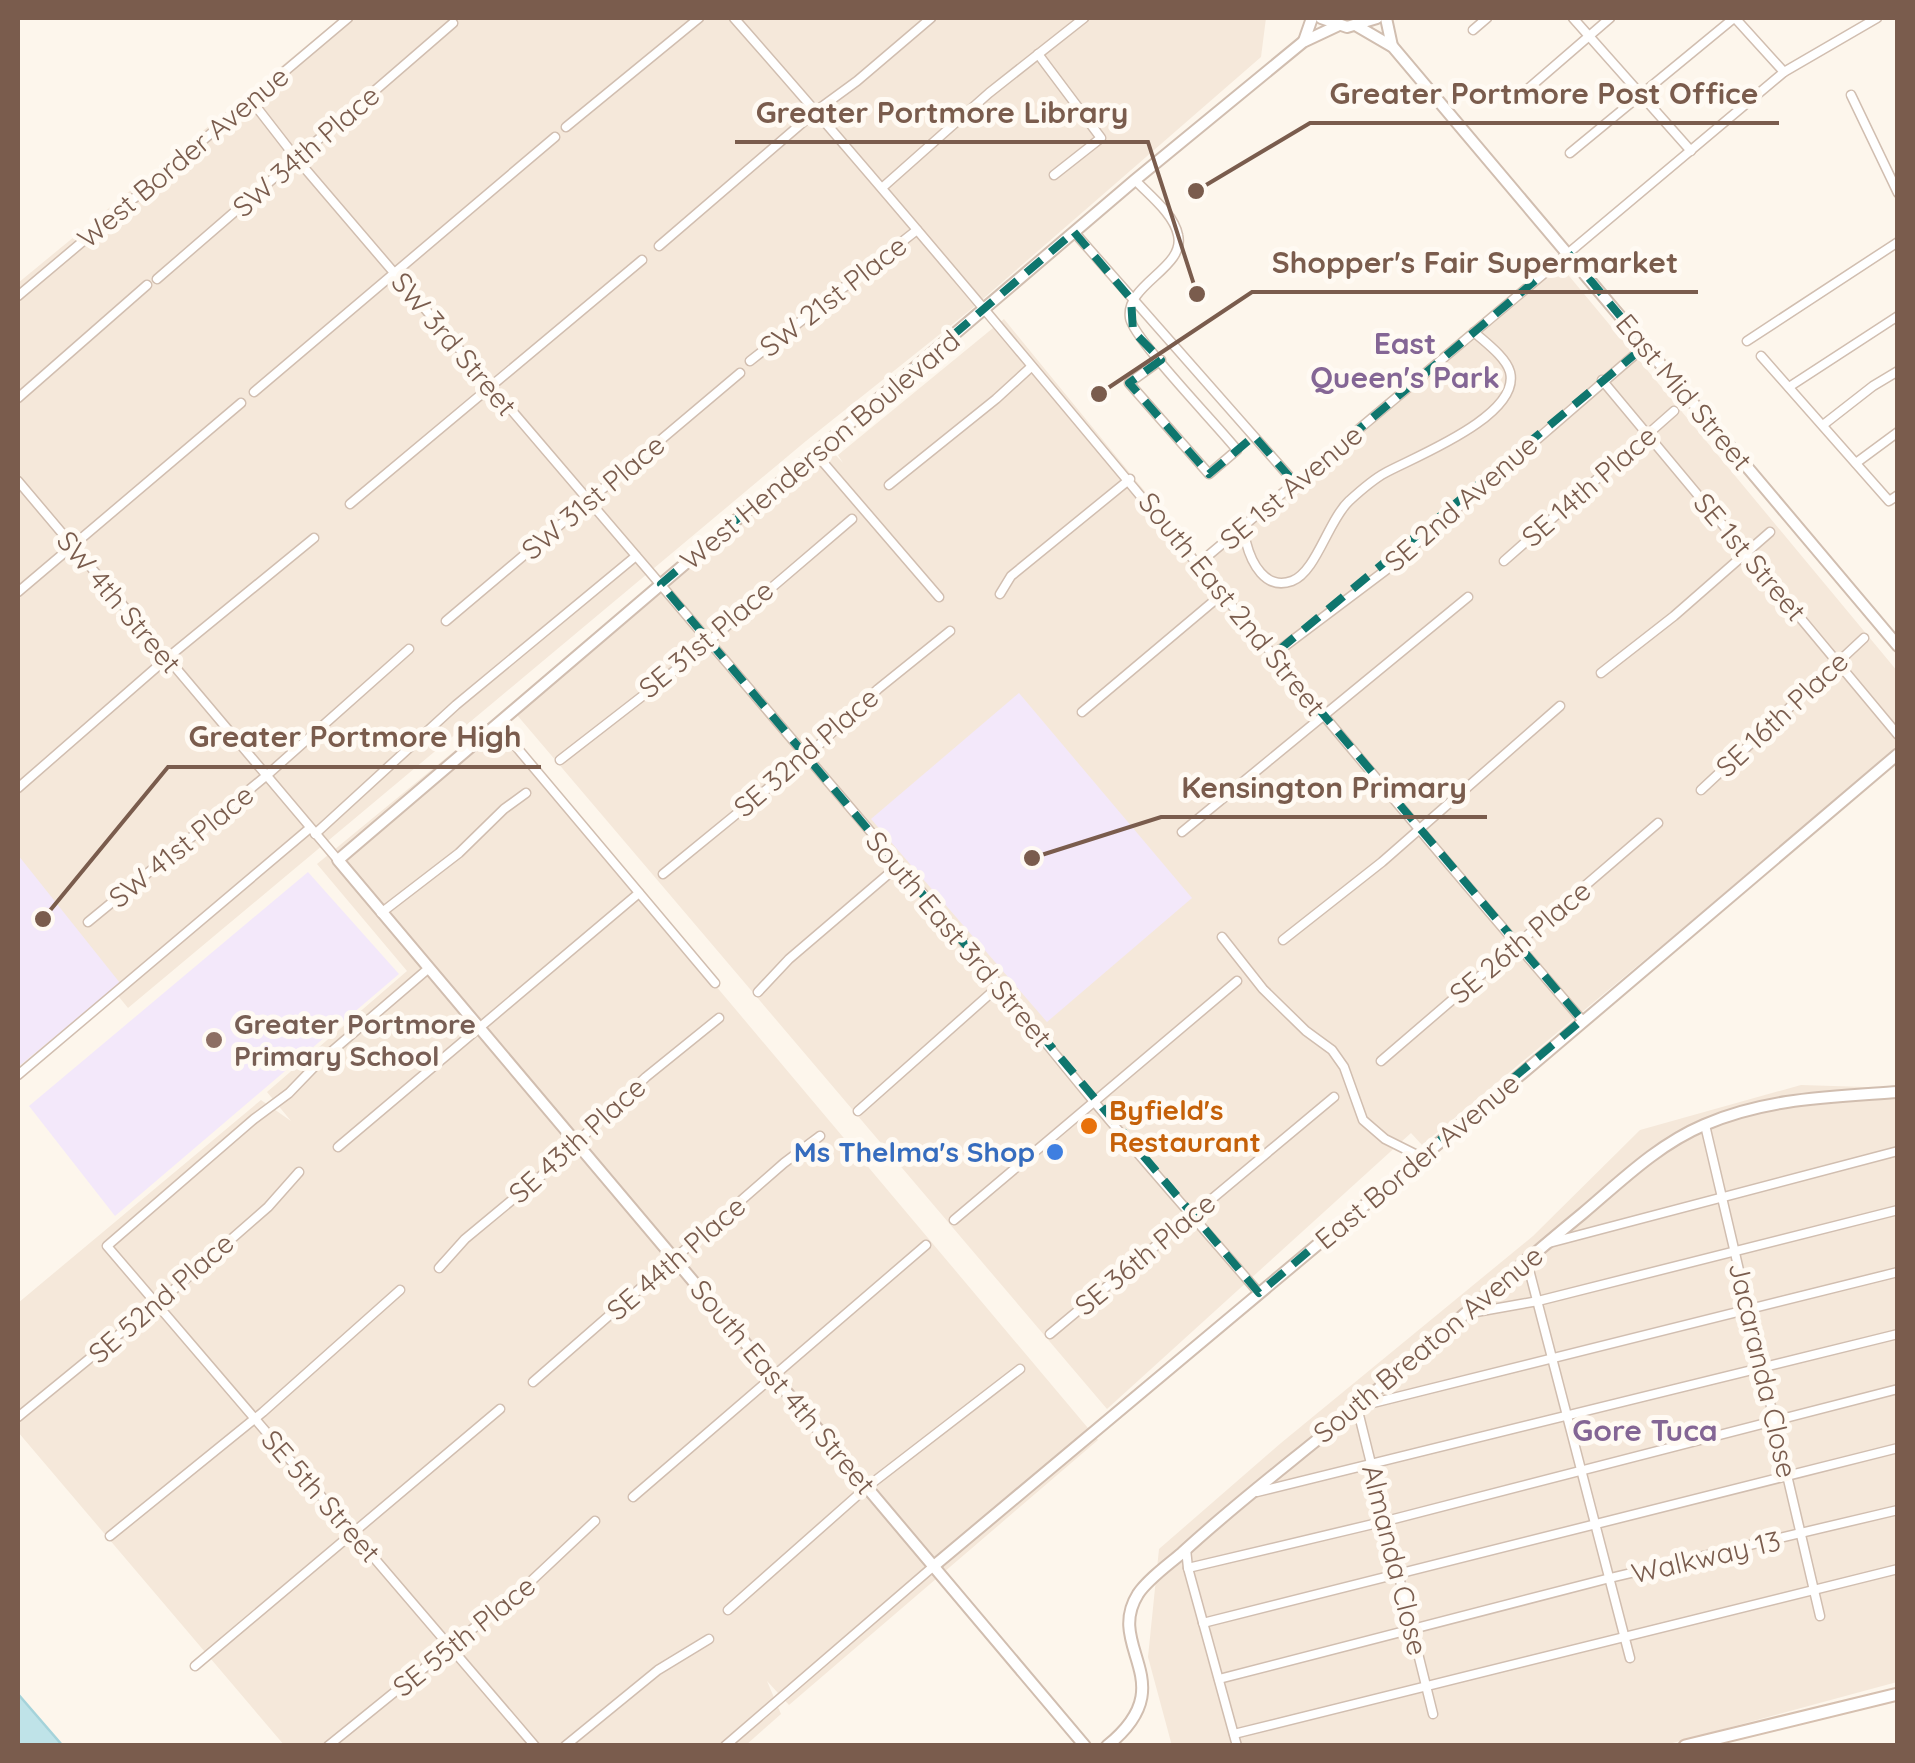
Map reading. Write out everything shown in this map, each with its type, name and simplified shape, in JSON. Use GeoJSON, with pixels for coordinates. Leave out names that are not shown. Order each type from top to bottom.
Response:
{"type":"FeatureCollection","features":[{"type":"Feature","properties":{"kind":"main road"},"geometry":{"type":"LineString","coordinates":[[1685,1746],[1898,1694]]}},
{"type":"Feature","properties":{"kind":"street","name":"West Border Avenue"},"geometry":{"type":"LineString","coordinates":[[18,296],[108,216],[348,18]]}},
{"type":"Feature","properties":{"kind":"street"},"geometry":{"type":"LineString","coordinates":[[566,127],[698,18]]}},
{"type":"Feature","properties":{"kind":"street","name":"South East 2nd Street"},"geometry":{"type":"LineString","coordinates":[[734,18],[883,187],[1031,367],[1130,479],[1222,596],[1582,1020]]}},
{"type":"Feature","properties":{"kind":"street"},"geometry":{"type":"LineString","coordinates":[[658,246],[932,18]]}},
{"type":"Feature","properties":{"kind":"street"},"geometry":{"type":"LineString","coordinates":[[883,187],[1084,18]]}},
{"type":"Feature","properties":{"kind":"street"},"geometry":{"type":"LineString","coordinates":[[1303,42],[1312,18]]}},
{"type":"Feature","properties":{"kind":"street"},"geometry":{"type":"LineString","coordinates":[[1320,18],[1337,26],[1357,26],[1377,18]]}},
{"type":"Feature","properties":{"kind":"street","name":"East Mid Street"},"geometry":{"type":"LineString","coordinates":[[1386,18],[1393,47]]}},
{"type":"Feature","properties":{"kind":"street"},"geometry":{"type":"LineString","coordinates":[[1473,30],[1487,18]]}},
{"type":"Feature","properties":{"kind":"street"},"geometry":{"type":"LineString","coordinates":[[1573,18],[1691,151]]}},
{"type":"Feature","properties":{"kind":"street"},"geometry":{"type":"LineString","coordinates":[[1522,94],[1610,18]]}},
{"type":"Feature","properties":{"kind":"street"},"geometry":{"type":"LineString","coordinates":[[1570,153],[1734,18],[1784,72]]}},
{"type":"Feature","properties":{"kind":"street","name":"SE 1st Avenue"},"geometry":{"type":"LineString","coordinates":[[1197,566],[1784,72],[1860,21],[1877,18]]}},
{"type":"Feature","properties":{"kind":"street","name":"SW 34th Place"},"geometry":{"type":"LineString","coordinates":[[158,279],[453,23]]}},
{"type":"Feature","properties":{"kind":"street","name":"West Henderson Boulevard"},"geometry":{"type":"LineString","coordinates":[[338,860],[1135,180],[1303,42],[1337,26]]}},
{"type":"Feature","properties":{"kind":"street","name":"East Mid Street"},"geometry":{"type":"LineString","coordinates":[[1357,26],[1393,47],[1898,646]]}},
{"type":"Feature","properties":{"kind":"street"},"geometry":{"type":"LineString","coordinates":[[1038,54],[1101,138],[1054,176]]}},
{"type":"Feature","properties":{"kind":"street"},"geometry":{"type":"LineString","coordinates":[[1851,94],[1898,193]]}},
{"type":"Feature","properties":{"kind":"street","name":"SW 3rd Street"},"geometry":{"type":"LineString","coordinates":[[251,100],[587,502],[662,584]]}},
{"type":"Feature","properties":{"kind":"street"},"geometry":{"type":"LineString","coordinates":[[254,392],[555,137]]}},
{"type":"Feature","properties":{"kind":"street"},"geometry":{"type":"LineString","coordinates":[[1135,180],[1172,221],[1179,245],[1160,272],[1131,298],[1133,330],[1237,450]]}},
{"type":"Feature","properties":{"kind":"street","name":"SW 21st Place"},"geometry":{"type":"LineString","coordinates":[[750,361],[917,230]]}},
{"type":"Feature","properties":{"kind":"street"},"geometry":{"type":"LineString","coordinates":[[1074,232],[1295,483]]}},
{"type":"Feature","properties":{"kind":"street"},"geometry":{"type":"LineString","coordinates":[[1747,341],[1898,242]]}},
{"type":"Feature","properties":{"kind":"street"},"geometry":{"type":"LineString","coordinates":[[350,504],[642,260]]}},
{"type":"Feature","properties":{"kind":"street"},"geometry":{"type":"LineString","coordinates":[[18,398],[146,285]]}},
{"type":"Feature","properties":{"kind":"street"},"geometry":{"type":"LineString","coordinates":[[1789,388],[1898,316]]}},
{"type":"Feature","properties":{"kind":"street"},"geometry":{"type":"LineString","coordinates":[[1246,542],[1254,566],[1262,575],[1278,582],[1294,580],[1312,562],[1327,530],[1351,499],[1386,473],[1462,433],[1498,406],[1509,389],[1510,372],[1474,332]]}},
{"type":"Feature","properties":{"kind":"street","name":"SE 2nd Avenue"},"geometry":{"type":"LineString","coordinates":[[1274,655],[1386,570],[1645,346]]}},
{"type":"Feature","properties":{"kind":"street"},"geometry":{"type":"LineString","coordinates":[[1762,356],[1890,500],[1898,495]]}},
{"type":"Feature","properties":{"kind":"street"},"geometry":{"type":"LineString","coordinates":[[1160,360],[1130,383],[1209,474],[1254,436]]}},
{"type":"Feature","properties":{"kind":"street"},"geometry":{"type":"LineString","coordinates":[[888,484],[1031,367]]}},
{"type":"Feature","properties":{"kind":"street"},"geometry":{"type":"LineString","coordinates":[[1823,426],[1898,370]]}},
{"type":"Feature","properties":{"kind":"street","name":"SW 31st Place"},"geometry":{"type":"LineString","coordinates":[[446,621],[740,373]]}},
{"type":"Feature","properties":{"kind":"street","name":"SE 1st Street"},"geometry":{"type":"LineString","coordinates":[[1602,380],[1898,734]]}},
{"type":"Feature","properties":{"kind":"street"},"geometry":{"type":"LineString","coordinates":[[18,592],[241,403]]}},
{"type":"Feature","properties":{"kind":"street","name":"SE 14th Place"},"geometry":{"type":"LineString","coordinates":[[1504,561],[1674,411]]}},
{"type":"Feature","properties":{"kind":"street"},"geometry":{"type":"LineString","coordinates":[[1856,463],[1898,432]]}},
{"type":"Feature","properties":{"kind":"street"},"geometry":{"type":"LineString","coordinates":[[816,454],[939,597]]}},
{"type":"Feature","properties":{"kind":"street"},"geometry":{"type":"LineString","coordinates":[[1000,594],[1011,576],[1130,479]]}},
{"type":"Feature","properties":{"kind":"street","name":"SW 4th Street"},"geometry":{"type":"LineString","coordinates":[[18,481],[338,860]]}},
{"type":"Feature","properties":{"kind":"street","name":"SE 31st Place"},"geometry":{"type":"LineString","coordinates":[[560,760],[852,519]]}},
{"type":"Feature","properties":{"kind":"street"},"geometry":{"type":"LineString","coordinates":[[1602,673],[1770,532]]}},
{"type":"Feature","properties":{"kind":"street"},"geometry":{"type":"LineString","coordinates":[[18,788],[166,659],[314,538]]}},
{"type":"Feature","properties":{"kind":"street"},"geometry":{"type":"LineString","coordinates":[[18,1075],[636,556]]}},
{"type":"Feature","properties":{"kind":"street","name":"South East 3rd Street"},"geometry":{"type":"LineString","coordinates":[[662,584],[1094,1102],[1259,1293]]}},
{"type":"Feature","properties":{"kind":"street"},"geometry":{"type":"LineString","coordinates":[[1082,712],[1222,596]]}},
{"type":"Feature","properties":{"kind":"street"},"geometry":{"type":"LineString","coordinates":[[1182,832],[1468,598]]}},
{"type":"Feature","properties":{"kind":"street","name":"SE 32nd Place"},"geometry":{"type":"LineString","coordinates":[[663,874],[805,758],[878,689],[950,631]]}},
{"type":"Feature","properties":{"kind":"street","name":"SE 16th Place"},"geometry":{"type":"LineString","coordinates":[[1701,790],[1864,638]]}},
{"type":"Feature","properties":{"kind":"street","name":"SW 41st Place"},"geometry":{"type":"LineString","coordinates":[[88,922],[266,776],[408,649]]}},
{"type":"Feature","properties":{"kind":"street"},"geometry":{"type":"LineString","coordinates":[[1284,940],[1382,862],[1560,706]]}},
{"type":"Feature","properties":{"kind":"street"},"geometry":{"type":"LineString","coordinates":[[497,724],[715,983]]}},
{"type":"Feature","properties":{"kind":"street","name":"East Border Avenue"},"geometry":{"type":"LineString","coordinates":[[934,1566],[1898,754]]}},
{"type":"Feature","properties":{"kind":"street"},"geometry":{"type":"LineString","coordinates":[[381,913],[459,853],[526,793]]}},
{"type":"Feature","properties":{"kind":"street","name":"SE 26th Place"},"geometry":{"type":"LineString","coordinates":[[1381,1062],[1658,823]]}},
{"type":"Feature","properties":{"kind":"street","name":"South East 4th Street"},"geometry":{"type":"LineString","coordinates":[[338,860],[1085,1746]]}},
{"type":"Feature","properties":{"kind":"street"},"geometry":{"type":"LineString","coordinates":[[758,992],[789,958],[899,865]]}},
{"type":"Feature","properties":{"kind":"street"},"geometry":{"type":"LineString","coordinates":[[338,1148],[639,893]]}},
{"type":"Feature","properties":{"kind":"street"},"geometry":{"type":"LineString","coordinates":[[1222,937],[1263,989],[1332,1050],[1344,1067],[1363,1120],[1385,1140],[1421,1158]]}},
{"type":"Feature","properties":{"kind":"street","name":"SE 5th Street"},"geometry":{"type":"LineString","coordinates":[[429,968],[289,1093],[254,1118],[106,1246],[535,1746]]}},
{"type":"Feature","properties":{"kind":"street"},"geometry":{"type":"LineString","coordinates":[[954,1220],[1237,982]]}},
{"type":"Feature","properties":{"kind":"street"},"geometry":{"type":"LineString","coordinates":[[858,1111],[1000,985]]}},
{"type":"Feature","properties":{"kind":"street","name":"SE 43th Place"},"geometry":{"type":"LineString","coordinates":[[439,1268],[646,1076],[719,1018]]}},
{"type":"Feature","properties":{"kind":"street","name":"South Breaton Avenue"},"geometry":{"type":"LineString","coordinates":[[1107,1746],[1137,1716],[1143,1697],[1131,1624],[1139,1592],[1248,1494],[1357,1408],[1526,1258],[1658,1151],[1705,1125],[1777,1103],[1898,1092]]}},
{"type":"Feature","properties":{"kind":"street","name":"SE 36th Place"},"geometry":{"type":"LineString","coordinates":[[1050,1334],[1334,1097]]}},
{"type":"Feature","properties":{"kind":"street","name":"Jacaranda Close"},"geometry":{"type":"LineString","coordinates":[[1705,1125],[1820,1616]]}},
{"type":"Feature","properties":{"kind":"street","name":"SE 44th Place"},"geometry":{"type":"LineString","coordinates":[[533,1382],[820,1136]]}},
{"type":"Feature","properties":{"kind":"street"},"geometry":{"type":"LineString","coordinates":[[1544,1245],[1898,1151]]}},
{"type":"Feature","properties":{"kind":"street","name":"SE 52nd Place"},"geometry":{"type":"LineString","coordinates":[[18,1417],[268,1207],[298,1172]]}},
{"type":"Feature","properties":{"kind":"street"},"geometry":{"type":"LineString","coordinates":[[1460,1315],[1538,1300],[1898,1210]]}},
{"type":"Feature","properties":{"kind":"street"},"geometry":{"type":"LineString","coordinates":[[633,1497],[926,1245]]}},
{"type":"Feature","properties":{"kind":"street"},"geometry":{"type":"LineString","coordinates":[[1526,1258],[1630,1658]]}},
{"type":"Feature","properties":{"kind":"street"},"geometry":{"type":"LineString","coordinates":[[1357,1408],[1898,1272]]}},
{"type":"Feature","properties":{"kind":"street"},"geometry":{"type":"LineString","coordinates":[[110,1536],[255,1418],[400,1290]]}},
{"type":"Feature","properties":{"kind":"street"},"geometry":{"type":"LineString","coordinates":[[1248,1494],[1898,1334]]}},
{"type":"Feature","properties":{"kind":"street"},"geometry":{"type":"LineString","coordinates":[[728,1610],[868,1487],[1020,1369]]}},
{"type":"Feature","properties":{"kind":"street"},"geometry":{"type":"LineString","coordinates":[[1188,1568],[1898,1389]]}},
{"type":"Feature","properties":{"kind":"street","name":"Almanda Close"},"geometry":{"type":"LineString","coordinates":[[1357,1408],[1432,1714]]}},
{"type":"Feature","properties":{"kind":"street"},"geometry":{"type":"LineString","coordinates":[[196,1666],[500,1409]]}},
{"type":"Feature","properties":{"kind":"street"},"geometry":{"type":"LineString","coordinates":[[1203,1622],[1898,1448]]}},
{"type":"Feature","properties":{"kind":"street","name":"Walkway 13"},"geometry":{"type":"LineString","coordinates":[[1219,1679],[1610,1578],[1898,1510]]}},
{"type":"Feature","properties":{"kind":"street","name":"SE 55th Place"},"geometry":{"type":"LineString","coordinates":[[328,1746],[550,1564],[595,1521]]}},
{"type":"Feature","properties":{"kind":"street"},"geometry":{"type":"LineString","coordinates":[[1186,1549],[1237,1746]]}},
{"type":"Feature","properties":{"kind":"street"},"geometry":{"type":"LineString","coordinates":[[725,1746],[934,1566]]}},
{"type":"Feature","properties":{"kind":"street"},"geometry":{"type":"LineString","coordinates":[[1234,1734],[1898,1569]]}},
{"type":"Feature","properties":{"kind":"street"},"geometry":{"type":"LineString","coordinates":[[565,1746],[658,1670],[709,1638]]}},
{"type":"Feature","properties":{"kind":"highlighted area"},"geometry":{"type":"Polygon","coordinates":[[[1074,232],[1131,299],[1133,331],[1161,360],[1129,383],[1209,474],[1254,436],[1295,483],[1568,253],[1645,346],[1273,655],[1582,1020],[1259,1293],[661,584],[1074,232]]]}},
{"type":"Feature","properties":{"kind":"shaded area"},"geometry":{"type":"Polygon","coordinates":[[[340,18],[1266,18],[1261,57],[969,311],[806,441],[128,1008],[18,872],[18,283],[340,18]]]}},
{"type":"Feature","properties":{"kind":"shaded area"},"geometry":{"type":"Polygon","coordinates":[[[1555,259],[1898,672],[1897,750],[1422,1145],[1411,1133],[1107,1409],[517,715],[831,450],[843,463],[838,455],[1004,319],[1201,560],[1555,259]]]}},
{"type":"Feature","properties":{"kind":"shaded area"},"geometry":{"type":"Polygon","coordinates":[[[1019,693],[1192,898],[1047,1022],[871,819],[1019,693]]]}},
{"type":"Feature","properties":{"kind":"shaded area"},"geometry":{"type":"Polygon","coordinates":[[[492,720],[1098,1440],[789,1705],[767,1681],[781,1714],[746,1745],[284,1745],[18,1432],[18,1303],[261,1100],[291,1121],[267,1092],[407,971],[317,864],[492,720]]]}},
{"type":"Feature","properties":{"kind":"shaded area"},"geometry":{"type":"Polygon","coordinates":[[[18,855],[120,983],[18,1067],[18,855]]]}},
{"type":"Feature","properties":{"kind":"shaded area","name":"Greater Portmore Primary School"},"geometry":{"type":"Polygon","coordinates":[[[308,872],[399,974],[115,1216],[29,1106],[308,872]]]}},
{"type":"Feature","properties":{"kind":"shaded area"},"geometry":{"type":"Polygon","coordinates":[[[1801,1085],[1897,1088],[1897,1682],[1665,1745],[1172,1746],[1148,1657],[1159,1549],[1533,1236],[1640,1130],[1801,1085]]]}},
{"type":"Feature","properties":{"kind":"water"},"geometry":{"type":"Polygon","coordinates":[[[18,1694],[62,1745],[18,1745],[18,1694]]]}},
{"type":"Feature","properties":{"kind":"place","name":"Greater Portmore Post Office"},"geometry":{"type":"Point","coordinates":[1196,191]}},
{"type":"Feature","properties":{"kind":"place","name":"Greater Portmore Library"},"geometry":{"type":"Point","coordinates":[1197,294]}},
{"type":"Feature","properties":{"kind":"place","name":"Shopper's Fair Supermarket"},"geometry":{"type":"Point","coordinates":[1099,394]}},
{"type":"Feature","properties":{"kind":"place","name":"Kensington Primary"},"geometry":{"type":"Point","coordinates":[1032,858]}},
{"type":"Feature","properties":{"kind":"place","name":"Greater Portmore High"},"geometry":{"type":"Point","coordinates":[43,919]}},
{"type":"Feature","properties":{"kind":"place","name":"Greater Portmore Primary School"},"geometry":{"type":"Point","coordinates":[214,1040]}},
{"type":"Feature","properties":{"kind":"place","name":"Byfield's Restaurant"},"geometry":{"type":"Point","coordinates":[1089,1126]}},
{"type":"Feature","properties":{"kind":"place","name":"Ms Thelma's Shop"},"geometry":{"type":"Point","coordinates":[1055,1152]}},
{"type":"Feature","properties":{"kind":"district","name":"East Queen's Park"},"geometry":{"type":"Point","coordinates":[1405,361]}},
{"type":"Feature","properties":{"kind":"district","name":"Gore Tuca"},"geometry":{"type":"Point","coordinates":[1645,1431]}}]}
